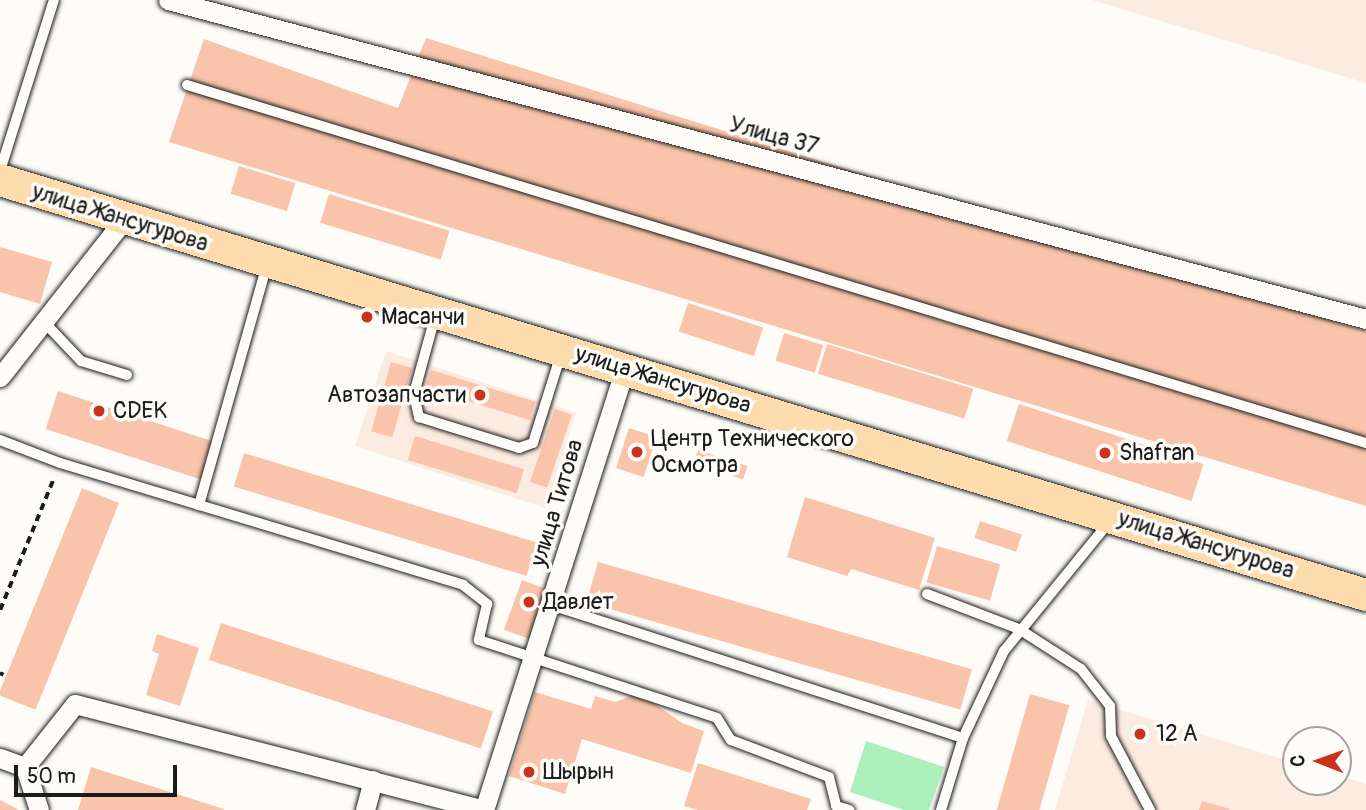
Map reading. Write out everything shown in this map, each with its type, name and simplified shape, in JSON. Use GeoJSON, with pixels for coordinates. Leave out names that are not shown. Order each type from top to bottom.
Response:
{"type":"FeatureCollection","features":[{"type":"Feature","properties":{"kind":"main road","name":"улица Жансугурова"},"geometry":{"type":"LineString","coordinates":[[0,180],[1113,517],[1364,589]]}},
{"type":"Feature","properties":{"kind":"street","name":"Улица 37"},"geometry":{"type":"LineString","coordinates":[[169,0],[1366,319]]}},
{"type":"Feature","properties":{"kind":"street"},"geometry":{"type":"LineString","coordinates":[[0,377],[125,218]]}},
{"type":"Feature","properties":{"kind":"street","name":"улица Титова"},"geometry":{"type":"LineString","coordinates":[[483,810],[534,659],[625,368]]}},
{"type":"Feature","properties":{"kind":"street"},"geometry":{"type":"LineString","coordinates":[[25,766],[75,704],[483,810]]}},
{"type":"Feature","properties":{"kind":"street"},"geometry":{"type":"LineString","coordinates":[[0,758],[25,766]]}},
{"type":"Feature","properties":{"kind":"street"},"geometry":{"type":"LineString","coordinates":[[25,766],[39,810]]}},
{"type":"Feature","properties":{"kind":"street"},"geometry":{"type":"LineString","coordinates":[[365,810],[373,780]]}},
{"type":"Feature","properties":{"kind":"lane"},"geometry":{"type":"LineString","coordinates":[[0,171],[54,0]]}},
{"type":"Feature","properties":{"kind":"lane"},"geometry":{"type":"LineString","coordinates":[[187,85],[1366,443]]}},
{"type":"Feature","properties":{"kind":"lane"},"geometry":{"type":"LineString","coordinates":[[198,505],[267,263]]}},
{"type":"Feature","properties":{"kind":"lane"},"geometry":{"type":"LineString","coordinates":[[436,313],[414,394],[419,417],[519,448],[533,443],[562,349]]}},
{"type":"Feature","properties":{"kind":"lane"},"geometry":{"type":"LineString","coordinates":[[44,322],[81,361],[127,375]]}},
{"type":"Feature","properties":{"kind":"lane"},"geometry":{"type":"LineString","coordinates":[[0,440],[60,463],[463,585],[487,604],[479,640],[717,718],[731,740],[829,777],[836,806],[849,810]]}},
{"type":"Feature","properties":{"kind":"lane"},"geometry":{"type":"LineString","coordinates":[[941,810],[963,738],[1019,629],[1113,517]]}},
{"type":"Feature","properties":{"kind":"lane"},"geometry":{"type":"LineString","coordinates":[[927,594],[1019,629],[1081,669],[1110,706],[1111,736],[1150,810]]}},
{"type":"Feature","properties":{"kind":"lane"},"geometry":{"type":"LineString","coordinates":[[551,605],[963,738]]}},
{"type":"Feature","properties":{"kind":"path"},"geometry":{"type":"LineString","coordinates":[[0,610],[60,463]]}},
{"type":"Feature","properties":{"kind":"shaded area"},"geometry":{"type":"Polygon","coordinates":[[[1092,0],[1366,0],[1366,83],[1092,0]]]}},
{"type":"Feature","properties":{"kind":"shaded area"},"geometry":{"type":"Polygon","coordinates":[[[386,351],[576,413],[545,508],[355,446],[386,351]]]}},
{"type":"Feature","properties":{"kind":"shaded area","name":"12 А"},"geometry":{"type":"Polygon","coordinates":[[[1088,700],[1282,759],[1282,796],[1352,796],[1352,780],[1366,784],[1366,810],[1055,810],[1088,700]]]}},
{"type":"Feature","properties":{"kind":"green space"},"geometry":{"type":"Polygon","coordinates":[[[866,741],[944,767],[929,810],[904,810],[850,792],[866,741]]]}},
{"type":"Feature","properties":{"kind":"building"},"geometry":{"type":"Polygon","coordinates":[[[426,38],[1366,331],[1366,506],[169,142],[204,39],[398,108],[426,38]]]}},
{"type":"Feature","properties":{"kind":"building"},"geometry":{"type":"Polygon","coordinates":[[[239,166],[295,183],[287,211],[231,194],[239,166]]]}},
{"type":"Feature","properties":{"kind":"building"},"geometry":{"type":"Polygon","coordinates":[[[329,194],[449,231],[441,260],[320,223],[329,194]]]}},
{"type":"Feature","properties":{"kind":"building"},"geometry":{"type":"Polygon","coordinates":[[[0,247],[52,262],[40,304],[0,292],[0,247]]]}},
{"type":"Feature","properties":{"kind":"building"},"geometry":{"type":"Polygon","coordinates":[[[688,303],[763,327],[754,356],[679,332],[688,303]]]}},
{"type":"Feature","properties":{"kind":"building"},"geometry":{"type":"Polygon","coordinates":[[[784,333],[823,345],[815,373],[776,361],[784,333]]]}},
{"type":"Feature","properties":{"kind":"building"},"geometry":{"type":"Polygon","coordinates":[[[827,344],[973,389],[964,418],[818,374],[827,344]]]}},
{"type":"Feature","properties":{"kind":"building"},"geometry":{"type":"Polygon","coordinates":[[[391,362],[412,368],[392,437],[371,431],[391,362]]]}},
{"type":"Feature","properties":{"kind":"building","name":"Автозапчасти"},"geometry":{"type":"Polygon","coordinates":[[[431,370],[535,402],[530,420],[425,388],[431,370]]]}},
{"type":"Feature","properties":{"kind":"building"},"geometry":{"type":"Polygon","coordinates":[[[58,391],[215,442],[203,480],[46,429],[58,391]]]}},
{"type":"Feature","properties":{"kind":"building","name":"Shafran"},"geometry":{"type":"Polygon","coordinates":[[[1019,404],[1204,464],[1191,501],[1007,441],[1019,404]]]}},
{"type":"Feature","properties":{"kind":"building"},"geometry":{"type":"Polygon","coordinates":[[[555,409],[572,415],[547,488],[530,482],[555,409]]]}},
{"type":"Feature","properties":{"kind":"building","name":"Центр Технического Осмотра"},"geometry":{"type":"Polygon","coordinates":[[[629,428],[657,437],[644,477],[616,468],[629,428]]]}},
{"type":"Feature","properties":{"kind":"building"},"geometry":{"type":"Polygon","coordinates":[[[415,436],[524,469],[517,493],[408,460],[415,436]]]}},
{"type":"Feature","properties":{"kind":"building"},"geometry":{"type":"Polygon","coordinates":[[[698,450],[747,466],[743,479],[694,463],[698,450]]]}},
{"type":"Feature","properties":{"kind":"building"},"geometry":{"type":"Polygon","coordinates":[[[244,453],[537,542],[526,576],[234,486],[244,453]]]}},
{"type":"Feature","properties":{"kind":"building"},"geometry":{"type":"Polygon","coordinates":[[[82,488],[119,503],[36,710],[0,695],[0,691],[82,488]]]}},
{"type":"Feature","properties":{"kind":"building"},"geometry":{"type":"Polygon","coordinates":[[[805,497],[935,538],[919,590],[851,569],[847,576],[787,557],[805,497]]]}},
{"type":"Feature","properties":{"kind":"building"},"geometry":{"type":"Polygon","coordinates":[[[980,521],[1022,535],[1016,552],[974,538],[980,521]]]}},
{"type":"Feature","properties":{"kind":"building"},"geometry":{"type":"Polygon","coordinates":[[[937,546],[1000,564],[990,601],[927,583],[937,546]]]}},
{"type":"Feature","properties":{"kind":"building"},"geometry":{"type":"Polygon","coordinates":[[[598,562],[972,669],[960,710],[586,602],[598,562]]]}},
{"type":"Feature","properties":{"kind":"building","name":"Давлет"},"geometry":{"type":"Polygon","coordinates":[[[522,580],[547,589],[529,639],[504,630],[522,580]]]}},
{"type":"Feature","properties":{"kind":"building"},"geometry":{"type":"Polygon","coordinates":[[[221,623],[493,711],[481,748],[209,660],[221,623]]]}},
{"type":"Feature","properties":{"kind":"building"},"geometry":{"type":"Polygon","coordinates":[[[157,634],[199,648],[180,706],[146,695],[159,654],[152,651],[157,634]]]}},
{"type":"Feature","properties":{"kind":"building"},"geometry":{"type":"Polygon","coordinates":[[[535,692],[591,709],[595,696],[615,702],[639,693],[682,723],[704,731],[691,773],[582,739],[565,794],[509,776],[535,692]]]}},
{"type":"Feature","properties":{"kind":"building"},"geometry":{"type":"Polygon","coordinates":[[[1030,694],[1069,705],[1039,810],[997,810],[1030,694]]]}},
{"type":"Feature","properties":{"kind":"building"},"geometry":{"type":"Polygon","coordinates":[[[698,763],[811,799],[807,810],[698,810],[684,806],[698,763]]]}},
{"type":"Feature","properties":{"kind":"building"},"geometry":{"type":"Polygon","coordinates":[[[91,767],[224,809],[224,810],[78,810],[91,767]]]}},
{"type":"Feature","properties":{"kind":"building"},"geometry":{"type":"Polygon","coordinates":[[[0,800],[19,810],[0,810],[0,800]]]}},
{"type":"Feature","properties":{"kind":"building"},"geometry":{"type":"Polygon","coordinates":[[[1202,801],[1230,809],[1199,810],[1202,801]]]}},
{"type":"Feature","properties":{"kind":"place","name":"Масанчи"},"geometry":{"type":"Point","coordinates":[367,317]}},
{"type":"Feature","properties":{"kind":"place","name":"Автозапчасти"},"geometry":{"type":"Point","coordinates":[480,395]}},
{"type":"Feature","properties":{"kind":"place","name":"CDEK"},"geometry":{"type":"Point","coordinates":[99,411]}},
{"type":"Feature","properties":{"kind":"place","name":"Центр Технического Осмотра"},"geometry":{"type":"Point","coordinates":[637,452]}},
{"type":"Feature","properties":{"kind":"place","name":"Shafran"},"geometry":{"type":"Point","coordinates":[1105,453]}},
{"type":"Feature","properties":{"kind":"place","name":"Давлет"},"geometry":{"type":"Point","coordinates":[529,602]}},
{"type":"Feature","properties":{"kind":"place","name":"12 А"},"geometry":{"type":"Point","coordinates":[1140,734]}},
{"type":"Feature","properties":{"kind":"place","name":"Шырын"},"geometry":{"type":"Point","coordinates":[529,772]}}]}
